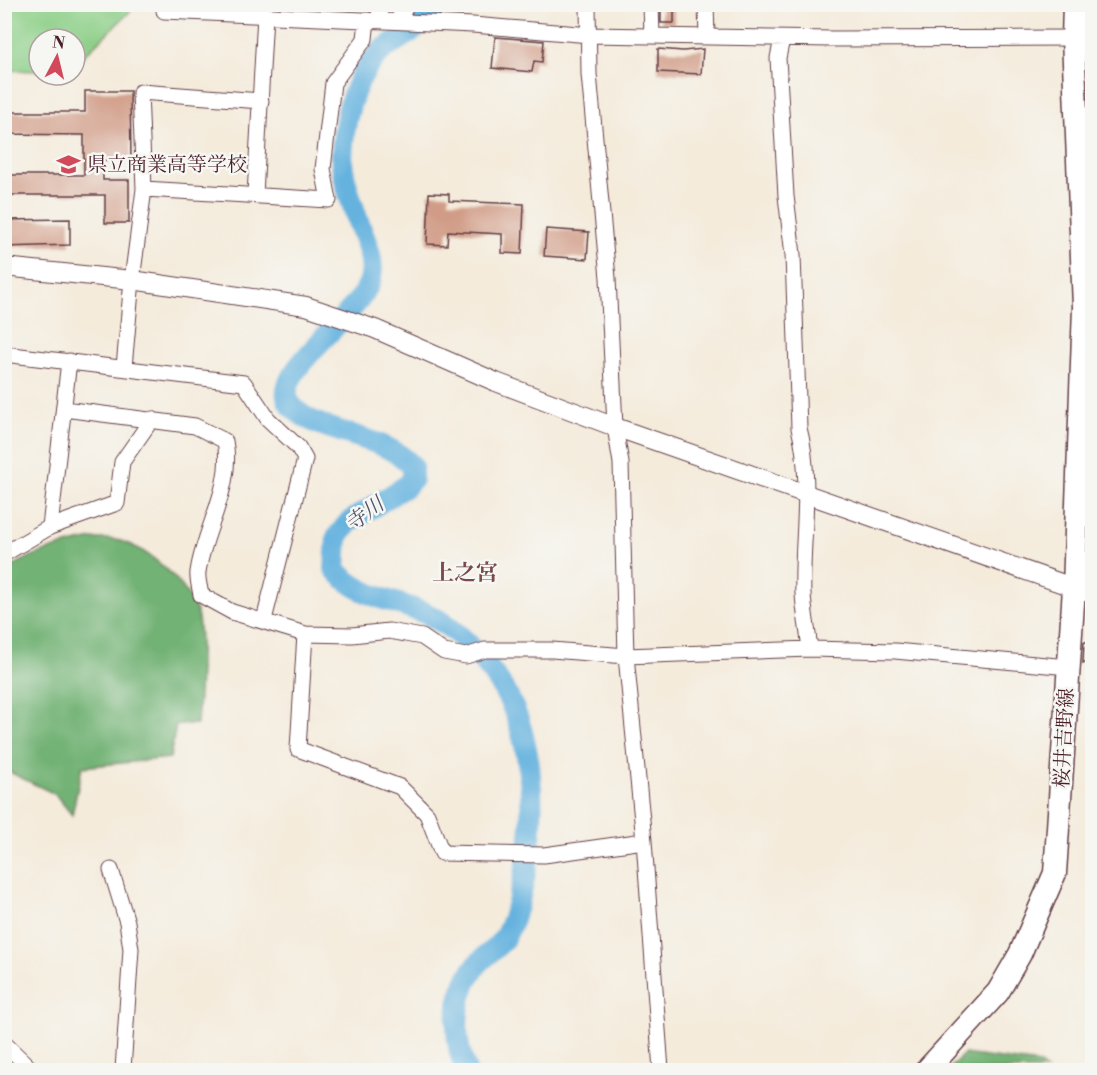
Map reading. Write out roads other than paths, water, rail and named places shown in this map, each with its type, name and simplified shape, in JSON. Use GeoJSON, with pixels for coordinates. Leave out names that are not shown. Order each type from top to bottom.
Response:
{"type":"FeatureCollection","features":[{"type":"Feature","properties":{"kind":"main road","name":"桜井吉野線"},"geometry":{"type":"LineString","coordinates":[[927,1071],[998,992],[1020,954],[1055,873],[1061,821],[1068,666],[1083,591],[1084,307],[1072,38],[1074,4]]}},
{"type":"Feature","properties":{"kind":"street"},"geometry":{"type":"LineString","coordinates":[[165,4],[165,10],[328,11],[373,20],[590,35],[782,39],[1072,38]]}},
{"type":"Feature","properties":{"kind":"street"},"geometry":{"type":"LineString","coordinates":[[144,189],[329,200],[323,169],[333,83],[365,39],[380,4]]}},
{"type":"Feature","properties":{"kind":"street"},"geometry":{"type":"LineString","coordinates":[[397,21],[408,4]]}},
{"type":"Feature","properties":{"kind":"street"},"geometry":{"type":"LineString","coordinates":[[588,4],[589,74],[608,278],[615,427],[621,463],[626,656],[644,841],[661,1071]]}},
{"type":"Feature","properties":{"kind":"street"},"geometry":{"type":"LineString","coordinates":[[651,4],[652,36]]}},
{"type":"Feature","properties":{"kind":"street"},"geometry":{"type":"LineString","coordinates":[[706,4],[707,37]]}},
{"type":"Feature","properties":{"kind":"street"},"geometry":{"type":"LineString","coordinates":[[255,195],[261,101],[259,11]]}},
{"type":"Feature","properties":{"kind":"street"},"geometry":{"type":"LineString","coordinates":[[782,39],[778,67],[786,196],[794,255],[799,428],[802,440],[805,493],[803,594],[810,649]]}},
{"type":"Feature","properties":{"kind":"street"},"geometry":{"type":"LineString","coordinates":[[124,367],[144,189],[141,92],[261,101]]}},
{"type":"Feature","properties":{"kind":"street"},"geometry":{"type":"LineString","coordinates":[[1081,217],[1092,237]]}},
{"type":"Feature","properties":{"kind":"street"},"geometry":{"type":"LineString","coordinates":[[4,267],[132,280],[306,306],[375,329],[496,382],[615,427],[1083,591]]}},
{"type":"Feature","properties":{"kind":"street"},"geometry":{"type":"LineString","coordinates":[[4,354],[244,383],[268,419],[298,447],[305,459],[264,620]]}},
{"type":"Feature","properties":{"kind":"street"},"geometry":{"type":"LineString","coordinates":[[50,527],[69,361]]}},
{"type":"Feature","properties":{"kind":"street"},"geometry":{"type":"LineString","coordinates":[[64,409],[195,426],[225,441],[228,458],[226,468],[197,574],[201,595],[232,612],[305,634],[352,635],[389,631],[422,637],[444,652],[466,656],[485,650],[552,650],[626,656],[810,649],[895,651],[1068,666]]}},
{"type":"Feature","properties":{"kind":"street"},"geometry":{"type":"LineString","coordinates":[[4,554],[50,527],[117,503],[122,462],[152,419]]}},
{"type":"Feature","properties":{"kind":"street"},"geometry":{"type":"LineString","coordinates":[[305,634],[298,749],[400,787],[427,814],[442,854],[543,855],[644,841]]}},
{"type":"Feature","properties":{"kind":"street"},"geometry":{"type":"LineString","coordinates":[[111,870],[127,922],[131,949],[123,1071]]}},
{"type":"Feature","properties":{"kind":"street"},"geometry":{"type":"LineString","coordinates":[[4,1043],[32,1071]]}},
{"type":"Feature","properties":{"kind":"waterway","name":"寺川"},"geometry":{"type":"LineString","coordinates":[[444,4],[412,31],[379,53],[367,68],[354,92],[344,133],[342,165],[369,252],[371,277],[365,291],[353,307],[305,358],[293,374],[287,389],[289,402],[299,413],[329,428],[383,446],[412,466],[412,479],[406,486],[349,522],[337,537],[335,569],[344,578],[366,592],[439,620],[471,646],[504,690],[517,716],[525,746],[530,778],[531,811],[530,844],[525,876],[507,933],[476,966],[459,1003],[457,1031],[466,1070]]}},
{"type":"Feature","properties":{"kind":"place","name":"県立商業高等学校"},"geometry":{"type":"Point","coordinates":[69,165]}},
{"type":"Feature","properties":{"kind":"district","name":"上之宮"},"geometry":{"type":"Point","coordinates":[465,573]}}]}
